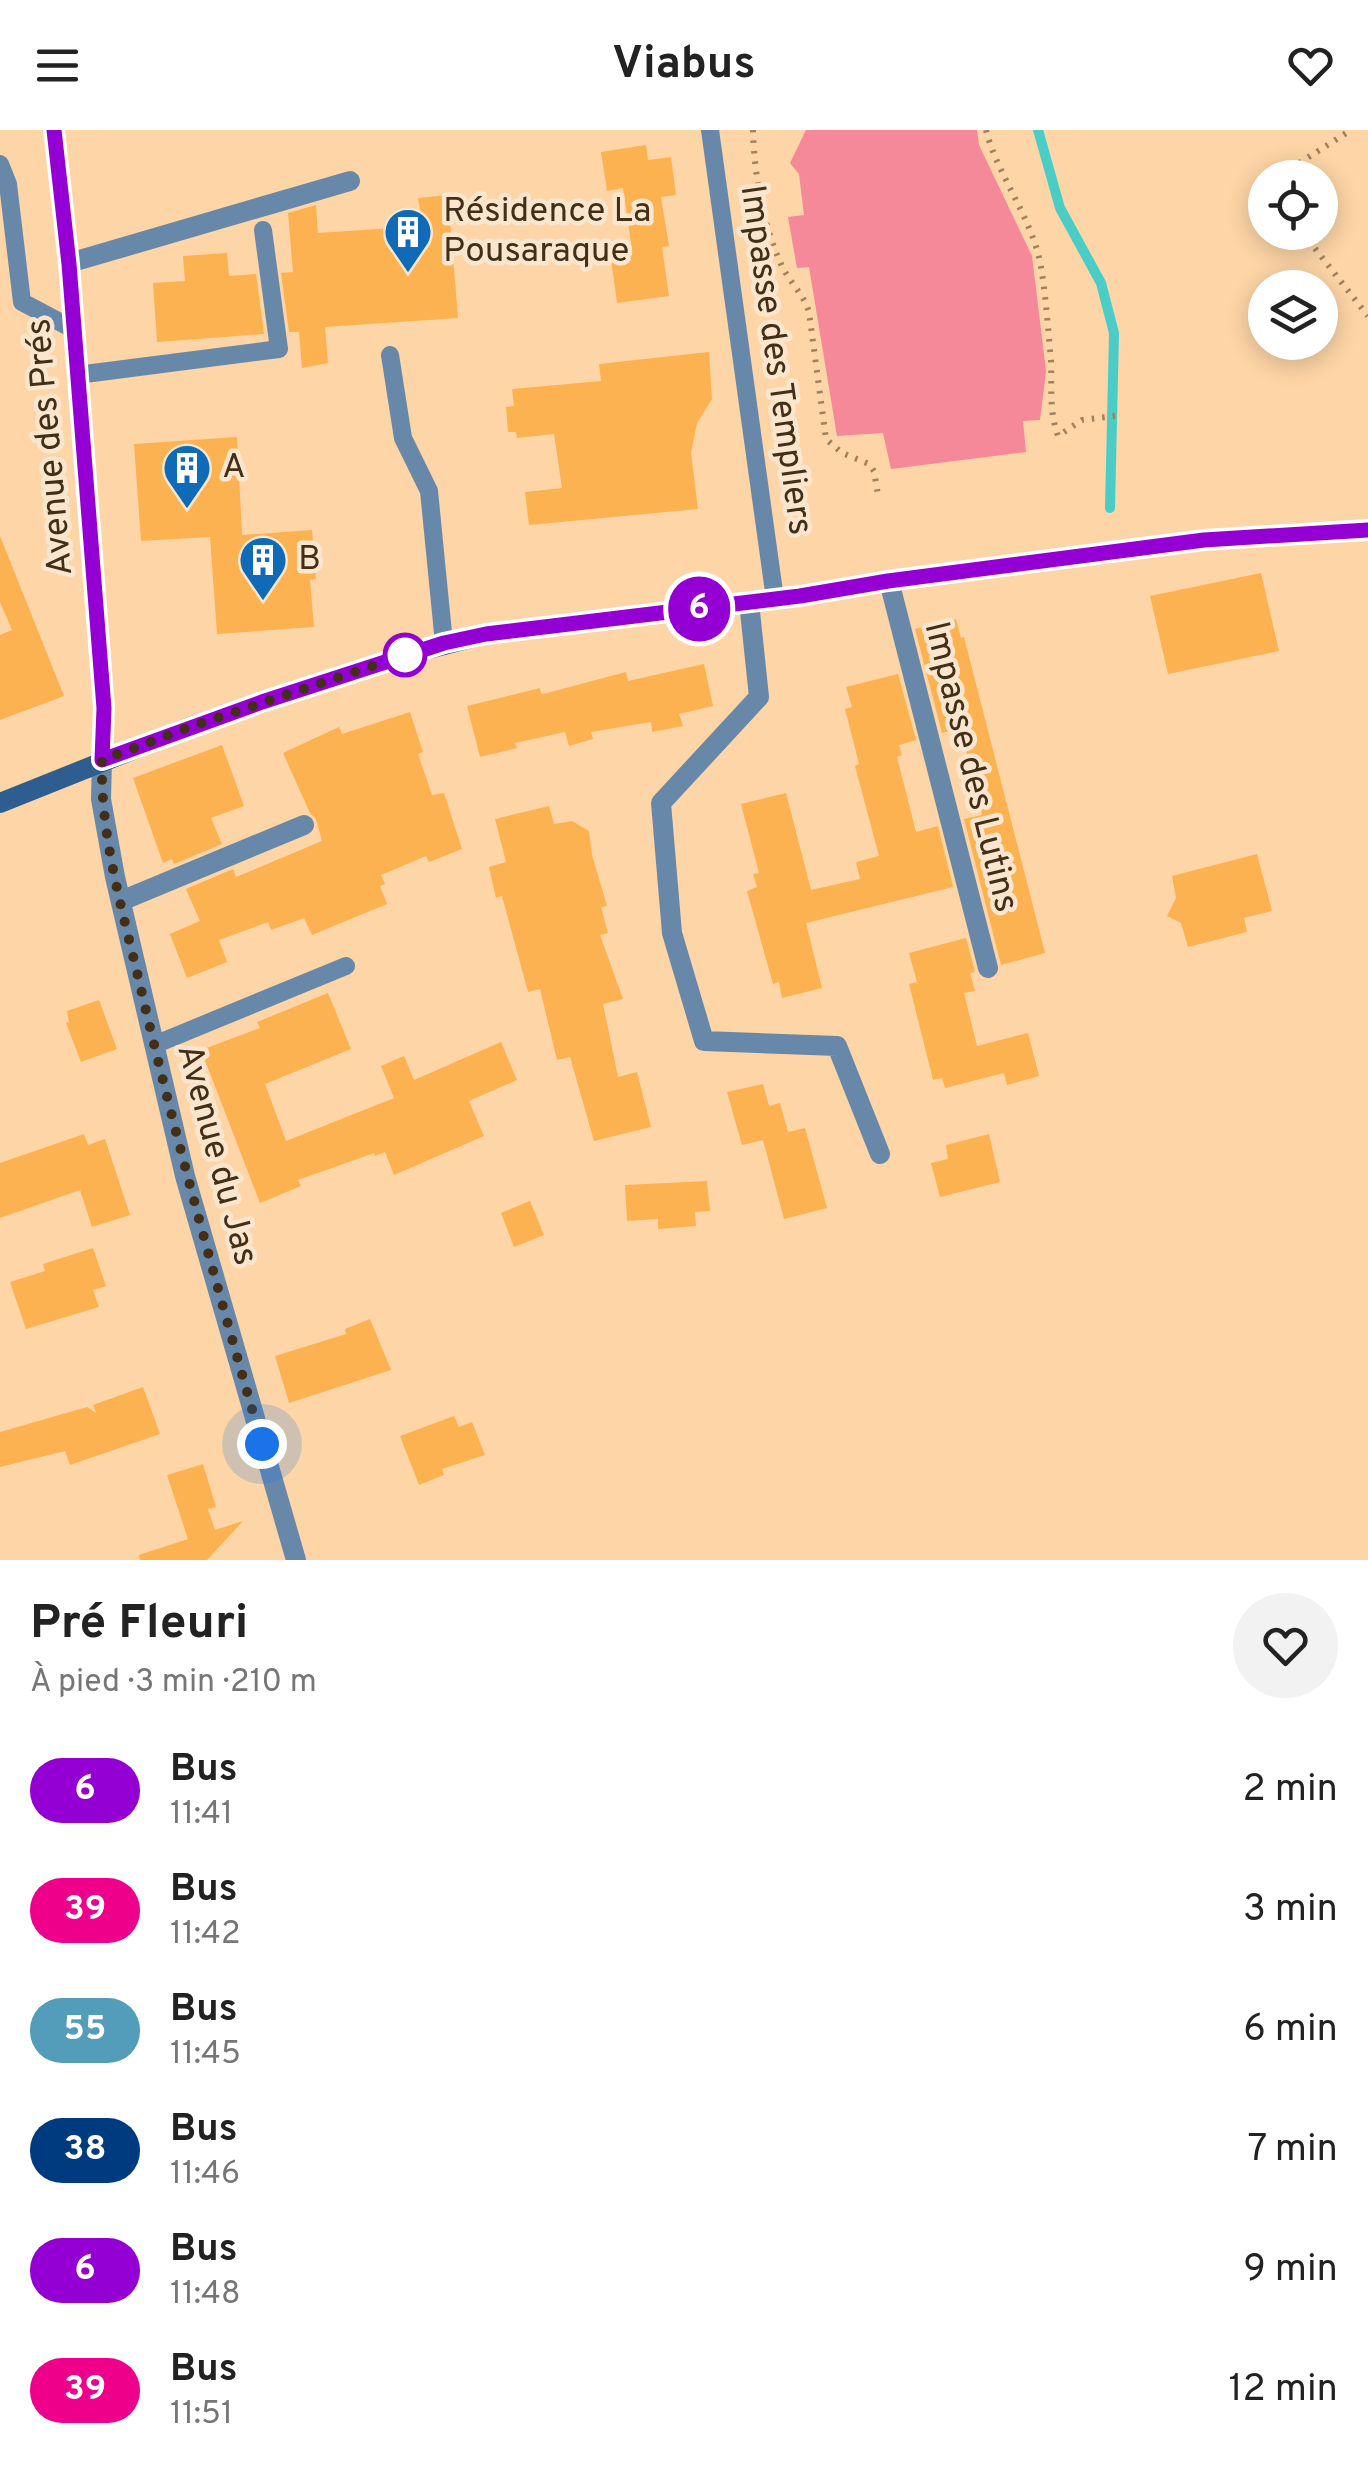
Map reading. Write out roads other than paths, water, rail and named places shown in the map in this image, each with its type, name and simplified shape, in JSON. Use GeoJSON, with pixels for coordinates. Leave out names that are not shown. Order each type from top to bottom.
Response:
{"type":"FeatureCollection","features":[{"type":"Feature","properties":{"kind":"street","name":"Avenue des Prés"},"geometry":{"type":"LineString","coordinates":[[54,130],[69,264],[104,708],[102,760]]}},
{"type":"Feature","properties":{"kind":"street"},"geometry":{"type":"LineString","coordinates":[[69,264],[350,182]]}},
{"type":"Feature","properties":{"kind":"street"},"geometry":{"type":"LineString","coordinates":[[0,803],[102,760],[262,702],[444,643],[486,634],[1204,540],[1368,530]]}},
{"type":"Feature","properties":{"kind":"street","name":"Impasse des Lutins"},"geometry":{"type":"LineString","coordinates":[[888,581],[988,968]]}},
{"type":"Feature","properties":{"kind":"street"},"geometry":{"type":"LineString","coordinates":[[749,602],[759,697],[661,803],[672,933],[704,1041],[838,1046],[880,1154]]}},
{"type":"Feature","properties":{"kind":"street","name":"Avenue du Jas"},"geometry":{"type":"LineString","coordinates":[[102,760],[101,799],[120,902],[185,1176],[296,1560]]}},
{"type":"Feature","properties":{"kind":"street"},"geometry":{"type":"LineString","coordinates":[[120,902],[304,826]]}},
{"type":"Feature","properties":{"kind":"lane","name":"Impasse des Templiers"},"geometry":{"type":"LineString","coordinates":[[710,130],[775,599]]}},
{"type":"Feature","properties":{"kind":"lane"},"geometry":{"type":"LineString","coordinates":[[0,164],[8,184],[22,302],[73,329]]}},
{"type":"Feature","properties":{"kind":"lane"},"geometry":{"type":"LineString","coordinates":[[77,375],[278,349],[263,230]]}},
{"type":"Feature","properties":{"kind":"lane"},"geometry":{"type":"LineString","coordinates":[[390,355],[403,438],[430,491],[444,643]]}},
{"type":"Feature","properties":{"kind":"lane"},"geometry":{"type":"LineString","coordinates":[[154,1045],[346,966]]}},
{"type":"Feature","properties":{"kind":"waterway"},"geometry":{"type":"LineString","coordinates":[[1038,130],[1060,208],[1101,283],[1114,333],[1110,508]]}},
{"type":"Feature","properties":{"kind":"place","name":"Résidence La Pousaraque"},"geometry":{"type":"Point","coordinates":[408,274]}},
{"type":"Feature","properties":{"kind":"place","name":"A"},"geometry":{"type":"Point","coordinates":[187,510]}},
{"type":"Feature","properties":{"kind":"place","name":"B"},"geometry":{"type":"Point","coordinates":[263,602]}}]}
